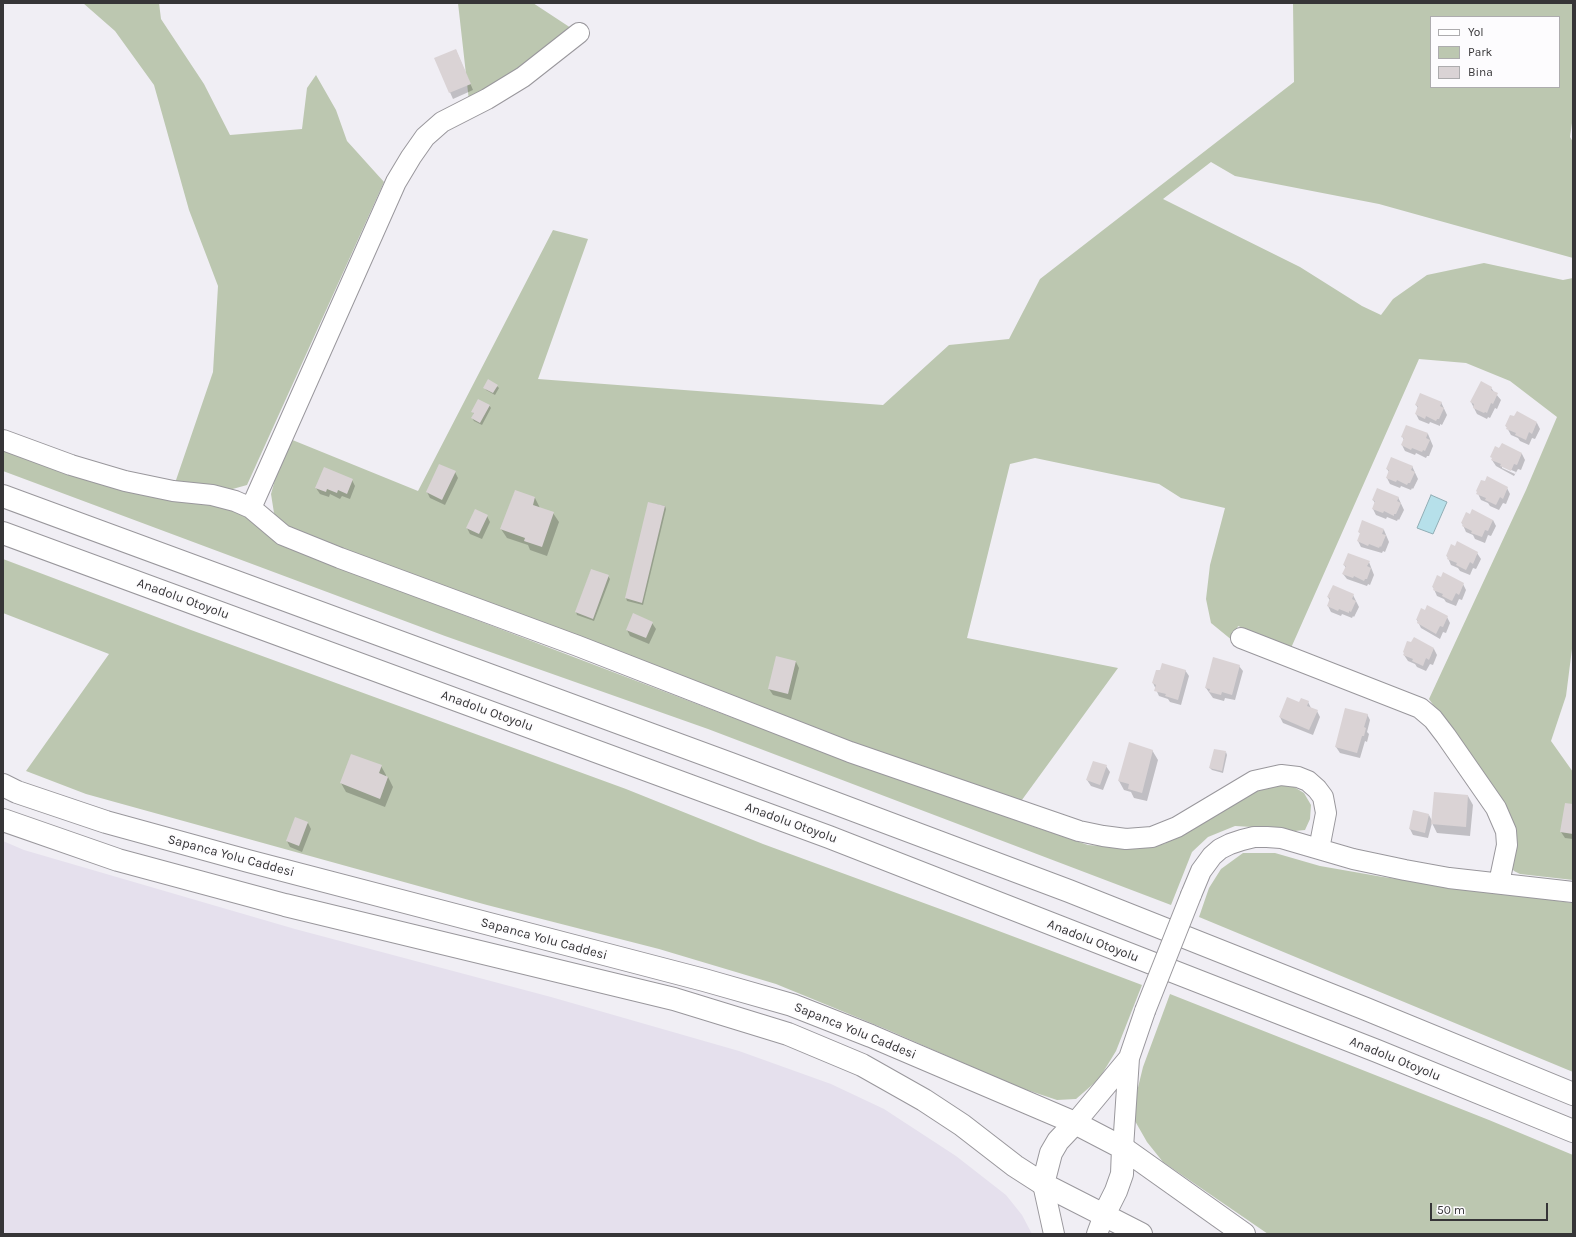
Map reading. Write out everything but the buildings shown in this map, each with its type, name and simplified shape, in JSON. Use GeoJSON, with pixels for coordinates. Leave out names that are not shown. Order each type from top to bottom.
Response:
{"type":"FeatureCollection","features":[{"type":"Feature","properties":{"kind":"highway"},"geometry":{"type":"LineString","coordinates":[[3,496],[723,761],[1055,886],[1253,963],[1573,1094]]}},
{"type":"Feature","properties":{"kind":"highway","name":"Anadolu Otoyolu"},"geometry":{"type":"LineString","coordinates":[[3,533],[829,836],[1377,1051],[1573,1131]]}},
{"type":"Feature","properties":{"kind":"highway","name":"Sapanca Yolu Caddesi"},"geometry":{"type":"LineString","coordinates":[[3,785],[17,792],[106,822],[233,857],[704,980],[792,1005],[886,1042],[1075,1123],[1123,1148]]}},
{"type":"Feature","properties":{"kind":"highway","name":"Sapanca Yolu Caddesi"},"geometry":{"type":"LineString","coordinates":[[3,820],[126,862],[285,905],[674,999],[788,1034],[862,1065],[924,1100],[962,1125],[1015,1166],[1100,1224]]}},
{"type":"Feature","properties":{"kind":"highway"},"geometry":{"type":"LineString","coordinates":[[1043,1184],[1051,1153],[1058,1141],[1075,1123]]}},
{"type":"Feature","properties":{"kind":"highway"},"geometry":{"type":"LineString","coordinates":[[1123,1148],[1122,1174],[1116,1191],[1100,1224],[1141,1234]]}},
{"type":"Feature","properties":{"kind":"highway"},"geometry":{"type":"LineString","coordinates":[[1123,1148],[1244,1234]]}},
{"type":"Feature","properties":{"kind":"street"},"geometry":{"type":"LineString","coordinates":[[251,508],[396,182],[411,157],[425,138],[442,122],[487,99],[523,77],[579,33]]}},
{"type":"Feature","properties":{"kind":"street"},"geometry":{"type":"LineString","coordinates":[[3,440],[71,465],[125,481],[173,491],[212,495],[235,501],[251,508],[284,535],[340,558],[578,646],[850,752],[1079,831],[1126,839],[1152,837],[1177,827],[1254,781],[1282,775],[1298,777],[1308,781],[1323,797],[1326,814],[1319,849]]}},
{"type":"Feature","properties":{"kind":"street"},"geometry":{"type":"LineString","coordinates":[[1241,638],[1420,708],[1433,719],[1496,808],[1506,830],[1507,845],[1499,883]]}},
{"type":"Feature","properties":{"kind":"street"},"geometry":{"type":"LineString","coordinates":[[1123,1148],[1129,1058],[1145,1011],[1197,878],[1205,864],[1212,856],[1230,844],[1254,837],[1281,838],[1353,859],[1405,870],[1450,878],[1573,892]]}},
{"type":"Feature","properties":{"kind":"street"},"geometry":{"type":"LineString","coordinates":[[1075,1123],[1129,1058]]}},
{"type":"Feature","properties":{"kind":"street"},"geometry":{"type":"LineString","coordinates":[[1043,1184],[1054,1234]]}},
{"type":"Feature","properties":{"kind":"shaded area"},"geometry":{"type":"Polygon","coordinates":[[[3,841],[24,850],[295,929],[551,997],[739,1051],[831,1084],[884,1109],[956,1156],[1006,1195],[1022,1215],[1032,1234],[3,1234],[3,841]]]}},
{"type":"Feature","properties":{"kind":"green space"},"geometry":{"type":"Polygon","coordinates":[[[83,3],[159,3],[161,19],[204,84],[230,135],[302,129],[307,88],[316,75],[336,110],[347,141],[384,182],[247,485],[229,490],[175,483],[213,372],[218,286],[189,210],[154,85],[115,31],[83,3]]]}},
{"type":"Feature","properties":{"kind":"green space"},"geometry":{"type":"Polygon","coordinates":[[[458,3],[533,3],[571,28],[518,70],[469,101],[458,3]]]}},
{"type":"Feature","properties":{"kind":"green space"},"geometry":{"type":"Polygon","coordinates":[[[1293,3],[1573,3],[1573,116],[1570,137],[1573,142],[1573,258],[1379,204],[1235,176],[1211,162],[1163,199],[1300,267],[1362,306],[1381,315],[1393,299],[1427,275],[1484,263],[1563,280],[1573,278],[1573,641],[1566,696],[1551,741],[1573,772],[1573,880],[1520,874],[1514,871],[1511,867],[1501,801],[1429,699],[1526,490],[1557,417],[1510,381],[1466,363],[1419,359],[1291,648],[1238,626],[1233,641],[1211,623],[1206,599],[1210,565],[1225,508],[1181,498],[1159,484],[1035,458],[1010,464],[967,638],[1118,668],[1019,804],[942,778],[400,572],[280,523],[274,513],[271,494],[279,465],[290,439],[418,491],[553,230],[588,239],[538,379],[883,405],[949,345],[1009,339],[1040,279],[1294,82],[1293,3]]]}},
{"type":"Feature","properties":{"kind":"green space"},"geometry":{"type":"Polygon","coordinates":[[[3,449],[114,488],[152,497],[222,505],[246,516],[263,532],[285,547],[731,717],[1088,845],[1129,848],[1164,844],[1244,796],[1266,786],[1289,784],[1304,793],[1311,805],[1310,819],[1305,830],[1295,831],[1235,826],[1208,837],[1192,852],[1171,905],[708,729],[445,636],[3,471],[3,449]]]}},
{"type":"Feature","properties":{"kind":"green space"},"geometry":{"type":"Polygon","coordinates":[[[3,559],[191,630],[626,789],[763,844],[1142,985],[1116,1051],[1099,1079],[1076,1099],[1057,1100],[1018,1087],[888,1030],[776,984],[659,949],[487,905],[86,794],[26,771],[109,654],[3,613],[3,559]]]}},
{"type":"Feature","properties":{"kind":"green space"},"geometry":{"type":"Polygon","coordinates":[[[1243,853],[1275,853],[1320,866],[1383,877],[1573,903],[1573,1072],[1199,917],[1209,888],[1221,869],[1243,853]]]}},
{"type":"Feature","properties":{"kind":"green space"},"geometry":{"type":"Polygon","coordinates":[[[1170,994],[1489,1120],[1573,1155],[1573,1234],[1268,1234],[1163,1162],[1147,1142],[1135,1121],[1133,1108],[1143,1067],[1170,994]]]}},
{"type":"Feature","properties":{"kind":"water"},"geometry":{"type":"Polygon","coordinates":[[[1431,495],[1447,502],[1433,534],[1417,528],[1431,495]]]}}]}
